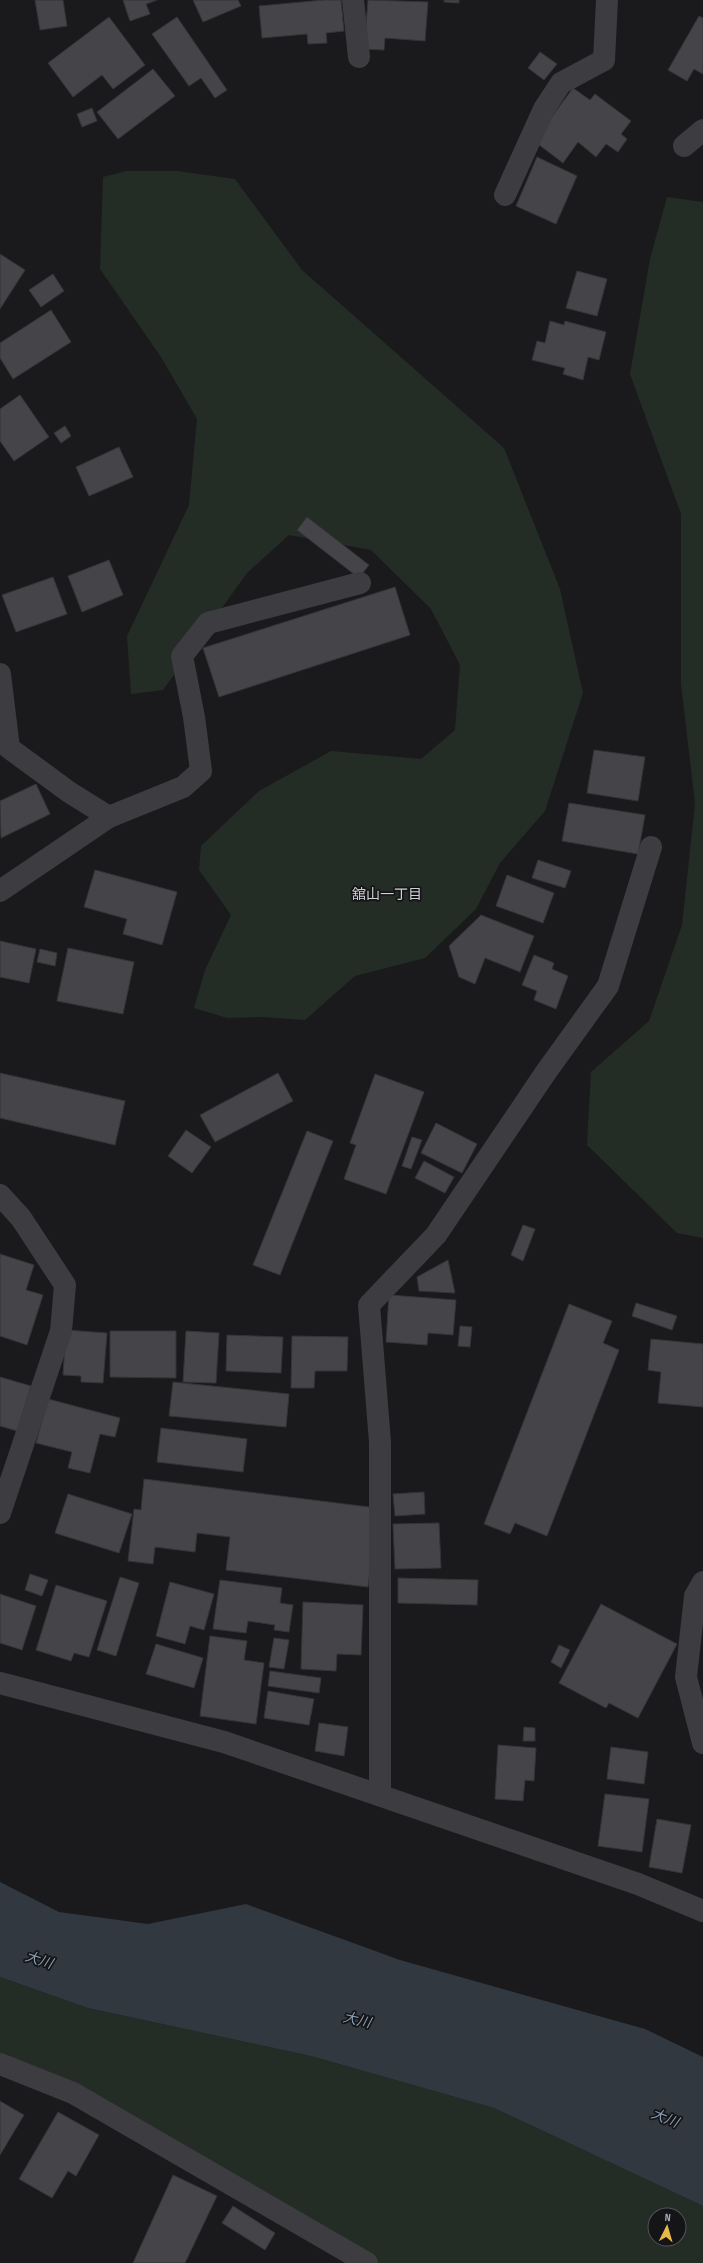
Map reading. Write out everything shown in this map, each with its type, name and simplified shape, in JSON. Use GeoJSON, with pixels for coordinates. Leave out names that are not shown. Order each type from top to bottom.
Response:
{"type":"FeatureCollection","features":[{"type":"Feature","properties":{"kind":"street"},"geometry":{"type":"LineString","coordinates":[[353,0],[359,57]]}},
{"type":"Feature","properties":{"kind":"street"},"geometry":{"type":"LineString","coordinates":[[505,195],[544,109],[561,83],[604,60],[607,0]]}},
{"type":"Feature","properties":{"kind":"street"},"geometry":{"type":"LineString","coordinates":[[684,146],[703,130]]}},
{"type":"Feature","properties":{"kind":"street"},"geometry":{"type":"LineString","coordinates":[[0,891],[109,817],[183,787],[201,771],[194,717],[182,656],[208,623],[360,583]]}},
{"type":"Feature","properties":{"kind":"street"},"geometry":{"type":"LineString","coordinates":[[0,674],[10,748],[69,792],[109,817]]}},
{"type":"Feature","properties":{"kind":"street"},"geometry":{"type":"LineString","coordinates":[[380,1795],[380,1442],[369,1305],[436,1235],[546,1072],[608,986],[651,847]]}},
{"type":"Feature","properties":{"kind":"street"},"geometry":{"type":"LineString","coordinates":[[0,1195],[21,1218],[65,1285],[61,1331],[0,1513]]}},
{"type":"Feature","properties":{"kind":"street"},"geometry":{"type":"LineString","coordinates":[[703,1582],[695,1596],[686,1678],[703,1743]]}},
{"type":"Feature","properties":{"kind":"street"},"geometry":{"type":"LineString","coordinates":[[0,1684],[224,1742],[638,1884],[703,1911]]}},
{"type":"Feature","properties":{"kind":"street"},"geometry":{"type":"LineString","coordinates":[[0,2064],[73,2093],[367,2263]]}},
{"type":"Feature","properties":{"kind":"shaded area"},"geometry":{"type":"Polygon","coordinates":[[[126,171],[177,171],[235,179],[302,270],[504,448],[560,589],[583,693],[545,811],[500,863],[476,909],[425,958],[355,976],[305,1020],[262,1017],[227,1018],[194,1008],[205,970],[231,915],[199,870],[201,846],[259,791],[331,751],[421,759],[455,730],[460,665],[431,609],[371,550],[289,535],[247,573],[163,690],[131,694],[127,636],[189,505],[197,419],[161,357],[100,269],[103,177],[126,171]]]}},
{"type":"Feature","properties":{"kind":"shaded area"},"geometry":{"type":"Polygon","coordinates":[[[667,197],[703,202],[703,1238],[677,1233],[587,1145],[591,1072],[649,1021],[682,925],[695,804],[681,684],[681,514],[630,374],[650,259],[667,197]]]}},
{"type":"Feature","properties":{"kind":"shaded area"},"geometry":{"type":"Polygon","coordinates":[[[0,1977],[88,2008],[311,2056],[494,2108],[703,2206],[703,2263],[366,2263],[0,2064],[0,1977]]]}},
{"type":"Feature","properties":{"kind":"water","name":"大川"},"geometry":{"type":"Polygon","coordinates":[[[0,1882],[59,1912],[148,1924],[246,1904],[400,1960],[645,2029],[703,2057],[703,2206],[494,2108],[311,2056],[88,2008],[0,1977],[0,1882]]]}},
{"type":"Feature","properties":{"kind":"building"},"geometry":{"type":"Polygon","coordinates":[[[35,0],[63,0],[67,26],[40,30],[35,0]]]}},
{"type":"Feature","properties":{"kind":"building"},"geometry":{"type":"Polygon","coordinates":[[[123,0],[157,0],[146,4],[150,14],[130,21],[123,0]]]}},
{"type":"Feature","properties":{"kind":"building"},"geometry":{"type":"Polygon","coordinates":[[[193,0],[238,0],[241,6],[203,22],[193,0]]]}},
{"type":"Feature","properties":{"kind":"building"},"geometry":{"type":"Polygon","coordinates":[[[324,0],[341,0],[344,31],[326,33],[327,43],[308,44],[307,34],[262,38],[259,6],[324,0]]]}},
{"type":"Feature","properties":{"kind":"building"},"geometry":{"type":"Polygon","coordinates":[[[368,0],[428,2],[425,41],[385,38],[384,50],[364,49],[368,0]]]}},
{"type":"Feature","properties":{"kind":"building"},"geometry":{"type":"Polygon","coordinates":[[[444,0],[459,0],[459,3],[444,2],[444,0]]]}},
{"type":"Feature","properties":{"kind":"building"},"geometry":{"type":"Polygon","coordinates":[[[699,16],[703,18],[703,74],[694,69],[687,81],[668,70],[699,16]]]}},
{"type":"Feature","properties":{"kind":"building"},"geometry":{"type":"Polygon","coordinates":[[[109,17],[145,65],[113,89],[102,75],[73,97],[48,63],[109,17]]]}},
{"type":"Feature","properties":{"kind":"building"},"geometry":{"type":"Polygon","coordinates":[[[177,17],[227,90],[215,98],[201,78],[189,86],[152,34],[177,17]]]}},
{"type":"Feature","properties":{"kind":"building"},"geometry":{"type":"Polygon","coordinates":[[[540,52],[557,64],[544,80],[528,68],[540,52]]]}},
{"type":"Feature","properties":{"kind":"building"},"geometry":{"type":"Polygon","coordinates":[[[153,69],[175,96],[118,139],[97,112],[153,69]]]}},
{"type":"Feature","properties":{"kind":"building"},"geometry":{"type":"Polygon","coordinates":[[[573,88],[590,100],[595,94],[631,121],[621,134],[627,139],[618,152],[606,144],[596,157],[578,142],[563,163],[534,141],[573,88]]]}},
{"type":"Feature","properties":{"kind":"building"},"geometry":{"type":"Polygon","coordinates":[[[92,108],[97,121],[82,127],[77,114],[92,108]]]}},
{"type":"Feature","properties":{"kind":"building"},"geometry":{"type":"Polygon","coordinates":[[[537,157],[577,176],[556,224],[516,206],[537,157]]]}},
{"type":"Feature","properties":{"kind":"building"},"geometry":{"type":"Polygon","coordinates":[[[0,254],[25,270],[0,309],[0,254]]]}},
{"type":"Feature","properties":{"kind":"building"},"geometry":{"type":"Polygon","coordinates":[[[577,271],[607,279],[597,316],[566,308],[577,271]]]}},
{"type":"Feature","properties":{"kind":"building"},"geometry":{"type":"Polygon","coordinates":[[[53,274],[64,291],[41,307],[29,290],[53,274]]]}},
{"type":"Feature","properties":{"kind":"building"},"geometry":{"type":"Polygon","coordinates":[[[51,310],[71,342],[13,379],[0,358],[0,343],[51,310]]]}},
{"type":"Feature","properties":{"kind":"building"},"geometry":{"type":"Polygon","coordinates":[[[550,321],[564,325],[565,321],[606,332],[599,360],[588,357],[583,380],[563,374],[565,368],[532,360],[537,341],[545,343],[550,321]]]}},
{"type":"Feature","properties":{"kind":"building"},"geometry":{"type":"Polygon","coordinates":[[[20,395],[49,437],[14,461],[0,441],[0,409],[20,395]]]}},
{"type":"Feature","properties":{"kind":"building"},"geometry":{"type":"Polygon","coordinates":[[[65,426],[71,436],[61,443],[54,433],[65,426]]]}},
{"type":"Feature","properties":{"kind":"building"},"geometry":{"type":"Polygon","coordinates":[[[119,447],[133,477],[89,496],[76,467],[119,447]]]}},
{"type":"Feature","properties":{"kind":"building"},"geometry":{"type":"Polygon","coordinates":[[[307,517],[369,565],[359,578],[297,530],[307,517]]]}},
{"type":"Feature","properties":{"kind":"building"},"geometry":{"type":"Polygon","coordinates":[[[109,560],[123,595],[82,612],[68,576],[109,560]]]}},
{"type":"Feature","properties":{"kind":"building"},"geometry":{"type":"Polygon","coordinates":[[[53,577],[67,614],[16,632],[2,595],[53,577]]]}},
{"type":"Feature","properties":{"kind":"building"},"geometry":{"type":"Polygon","coordinates":[[[395,587],[410,635],[219,697],[203,648],[395,587]]]}},
{"type":"Feature","properties":{"kind":"building"},"geometry":{"type":"Polygon","coordinates":[[[594,750],[645,757],[638,801],[587,793],[594,750]]]}},
{"type":"Feature","properties":{"kind":"building"},"geometry":{"type":"Polygon","coordinates":[[[36,784],[50,814],[1,838],[0,801],[36,784]]]}},
{"type":"Feature","properties":{"kind":"building"},"geometry":{"type":"Polygon","coordinates":[[[569,803],[645,815],[638,854],[562,841],[569,803]]]}},
{"type":"Feature","properties":{"kind":"building"},"geometry":{"type":"Polygon","coordinates":[[[538,860],[571,871],[565,888],[532,878],[538,860]]]}},
{"type":"Feature","properties":{"kind":"building"},"geometry":{"type":"Polygon","coordinates":[[[95,870],[177,892],[162,945],[123,934],[127,919],[84,907],[95,870]]]}},
{"type":"Feature","properties":{"kind":"building"},"geometry":{"type":"Polygon","coordinates":[[[507,875],[554,893],[543,923],[496,906],[507,875]]]}},
{"type":"Feature","properties":{"kind":"building"},"geometry":{"type":"Polygon","coordinates":[[[481,915],[534,936],[520,972],[485,958],[475,984],[459,977],[449,946],[481,915]]]}},
{"type":"Feature","properties":{"kind":"building"},"geometry":{"type":"Polygon","coordinates":[[[0,941],[36,949],[29,983],[0,977],[0,941]]]}},
{"type":"Feature","properties":{"kind":"building"},"geometry":{"type":"Polygon","coordinates":[[[68,948],[134,962],[123,1014],[57,1001],[68,948]]]}},
{"type":"Feature","properties":{"kind":"building"},"geometry":{"type":"Polygon","coordinates":[[[40,949],[57,953],[55,966],[37,962],[40,949]]]}},
{"type":"Feature","properties":{"kind":"building"},"geometry":{"type":"Polygon","coordinates":[[[534,955],[554,963],[552,969],[568,976],[556,1009],[534,1000],[537,991],[522,985],[534,955]]]}},
{"type":"Feature","properties":{"kind":"building"},"geometry":{"type":"Polygon","coordinates":[[[0,1073],[125,1101],[115,1145],[0,1118],[0,1073]]]}},
{"type":"Feature","properties":{"kind":"building"},"geometry":{"type":"Polygon","coordinates":[[[278,1073],[293,1101],[215,1142],[200,1115],[278,1073]]]}},
{"type":"Feature","properties":{"kind":"building"},"geometry":{"type":"Polygon","coordinates":[[[375,1074],[424,1092],[386,1194],[344,1179],[356,1145],[350,1143],[375,1074]]]}},
{"type":"Feature","properties":{"kind":"building"},"geometry":{"type":"Polygon","coordinates":[[[436,1123],[477,1144],[462,1173],[421,1153],[436,1123]]]}},
{"type":"Feature","properties":{"kind":"building"},"geometry":{"type":"Polygon","coordinates":[[[186,1130],[211,1147],[192,1173],[168,1156],[186,1130]]]}},
{"type":"Feature","properties":{"kind":"building"},"geometry":{"type":"Polygon","coordinates":[[[307,1131],[333,1141],[280,1275],[253,1265],[307,1131]]]}},
{"type":"Feature","properties":{"kind":"building"},"geometry":{"type":"Polygon","coordinates":[[[412,1137],[422,1140],[411,1169],[402,1166],[412,1137]]]}},
{"type":"Feature","properties":{"kind":"building"},"geometry":{"type":"Polygon","coordinates":[[[424,1161],[454,1177],[445,1193],[415,1178],[424,1161]]]}},
{"type":"Feature","properties":{"kind":"building"},"geometry":{"type":"Polygon","coordinates":[[[523,1225],[535,1229],[523,1261],[511,1255],[523,1225]]]}},
{"type":"Feature","properties":{"kind":"building"},"geometry":{"type":"Polygon","coordinates":[[[0,1254],[34,1265],[26,1290],[43,1295],[27,1345],[0,1336],[0,1254]]]}},
{"type":"Feature","properties":{"kind":"building"},"geometry":{"type":"Polygon","coordinates":[[[448,1260],[455,1293],[419,1291],[417,1277],[448,1260]]]}},
{"type":"Feature","properties":{"kind":"building"},"geometry":{"type":"Polygon","coordinates":[[[389,1295],[456,1300],[453,1335],[428,1333],[427,1345],[386,1342],[389,1295]]]}},
{"type":"Feature","properties":{"kind":"building"},"geometry":{"type":"Polygon","coordinates":[[[636,1303],[677,1316],[672,1330],[632,1316],[636,1303]]]}},
{"type":"Feature","properties":{"kind":"building"},"geometry":{"type":"Polygon","coordinates":[[[569,1304],[612,1321],[603,1343],[619,1350],[547,1536],[515,1523],[510,1534],[484,1524],[569,1304]]]}},
{"type":"Feature","properties":{"kind":"building"},"geometry":{"type":"Polygon","coordinates":[[[460,1326],[472,1327],[470,1347],[458,1346],[460,1326]]]}},
{"type":"Feature","properties":{"kind":"building"},"geometry":{"type":"Polygon","coordinates":[[[66,1330],[107,1333],[103,1383],[81,1382],[81,1376],[63,1375],[66,1330]]]}},
{"type":"Feature","properties":{"kind":"building"},"geometry":{"type":"Polygon","coordinates":[[[110,1331],[176,1331],[176,1378],[110,1377],[110,1331]]]}},
{"type":"Feature","properties":{"kind":"building"},"geometry":{"type":"Polygon","coordinates":[[[186,1331],[219,1333],[216,1383],[183,1382],[186,1331]]]}},
{"type":"Feature","properties":{"kind":"building"},"geometry":{"type":"Polygon","coordinates":[[[227,1335],[283,1337],[281,1373],[226,1371],[227,1335]]]}},
{"type":"Feature","properties":{"kind":"building"},"geometry":{"type":"Polygon","coordinates":[[[292,1336],[348,1337],[347,1371],[315,1371],[314,1388],[291,1388],[292,1336]]]}},
{"type":"Feature","properties":{"kind":"building"},"geometry":{"type":"Polygon","coordinates":[[[651,1339],[703,1344],[703,1407],[658,1403],[661,1372],[648,1370],[651,1339]]]}},
{"type":"Feature","properties":{"kind":"building"},"geometry":{"type":"Polygon","coordinates":[[[0,1377],[31,1386],[17,1431],[0,1426],[0,1377]]]}},
{"type":"Feature","properties":{"kind":"building"},"geometry":{"type":"Polygon","coordinates":[[[173,1382],[289,1394],[286,1427],[169,1416],[173,1382]]]}},
{"type":"Feature","properties":{"kind":"building"},"geometry":{"type":"Polygon","coordinates":[[[48,1399],[120,1418],[115,1437],[100,1434],[90,1473],[68,1468],[72,1452],[36,1443],[48,1399]]]}},
{"type":"Feature","properties":{"kind":"building"},"geometry":{"type":"Polygon","coordinates":[[[161,1428],[247,1439],[243,1472],[157,1462],[161,1428]]]}},
{"type":"Feature","properties":{"kind":"building"},"geometry":{"type":"Polygon","coordinates":[[[144,1479],[377,1508],[368,1587],[226,1570],[230,1537],[197,1533],[195,1552],[155,1547],[153,1564],[128,1561],[134,1509],[141,1510],[144,1479]]]}},
{"type":"Feature","properties":{"kind":"building"},"geometry":{"type":"Polygon","coordinates":[[[424,1492],[425,1514],[395,1516],[393,1494],[424,1492]]]}},
{"type":"Feature","properties":{"kind":"building"},"geometry":{"type":"Polygon","coordinates":[[[68,1494],[132,1514],[119,1553],[55,1533],[68,1494]]]}},
{"type":"Feature","properties":{"kind":"building"},"geometry":{"type":"Polygon","coordinates":[[[439,1523],[441,1568],[395,1569],[393,1524],[439,1523]]]}},
{"type":"Feature","properties":{"kind":"building"},"geometry":{"type":"Polygon","coordinates":[[[30,1574],[48,1580],[42,1596],[25,1590],[30,1574]]]}},
{"type":"Feature","properties":{"kind":"building"},"geometry":{"type":"Polygon","coordinates":[[[120,1577],[139,1583],[116,1656],[97,1650],[120,1577]]]}},
{"type":"Feature","properties":{"kind":"building"},"geometry":{"type":"Polygon","coordinates":[[[398,1578],[478,1580],[477,1605],[398,1603],[398,1578]]]}},
{"type":"Feature","properties":{"kind":"building"},"geometry":{"type":"Polygon","coordinates":[[[220,1580],[282,1588],[280,1603],[293,1605],[289,1632],[274,1630],[275,1625],[248,1621],[246,1633],[213,1629],[220,1580]]]}},
{"type":"Feature","properties":{"kind":"building"},"geometry":{"type":"Polygon","coordinates":[[[170,1582],[214,1594],[204,1630],[190,1626],[185,1644],[156,1636],[170,1582]]]}},
{"type":"Feature","properties":{"kind":"building"},"geometry":{"type":"Polygon","coordinates":[[[56,1585],[107,1601],[89,1657],[74,1653],[71,1661],[36,1650],[56,1585]]]}},
{"type":"Feature","properties":{"kind":"building"},"geometry":{"type":"Polygon","coordinates":[[[0,1594],[36,1606],[22,1650],[0,1643],[0,1594]]]}},
{"type":"Feature","properties":{"kind":"building"},"geometry":{"type":"Polygon","coordinates":[[[303,1602],[363,1605],[361,1655],[337,1654],[336,1671],[301,1669],[303,1602]]]}},
{"type":"Feature","properties":{"kind":"building"},"geometry":{"type":"Polygon","coordinates":[[[601,1604],[677,1644],[638,1718],[609,1703],[606,1708],[559,1683],[601,1604]]]}},
{"type":"Feature","properties":{"kind":"building"},"geometry":{"type":"Polygon","coordinates":[[[210,1636],[247,1641],[244,1660],[264,1663],[256,1724],[200,1716],[210,1636]]]}},
{"type":"Feature","properties":{"kind":"building"},"geometry":{"type":"Polygon","coordinates":[[[274,1638],[289,1640],[284,1669],[269,1667],[274,1638]]]}},
{"type":"Feature","properties":{"kind":"building"},"geometry":{"type":"Polygon","coordinates":[[[156,1644],[203,1658],[194,1688],[146,1674],[156,1644]]]}},
{"type":"Feature","properties":{"kind":"building"},"geometry":{"type":"Polygon","coordinates":[[[559,1645],[570,1650],[561,1668],[551,1662],[559,1645]]]}},
{"type":"Feature","properties":{"kind":"building"},"geometry":{"type":"Polygon","coordinates":[[[270,1671],[321,1678],[319,1693],[268,1686],[270,1671]]]}},
{"type":"Feature","properties":{"kind":"building"},"geometry":{"type":"Polygon","coordinates":[[[268,1691],[314,1699],[309,1725],[264,1718],[268,1691]]]}},
{"type":"Feature","properties":{"kind":"building"},"geometry":{"type":"Polygon","coordinates":[[[319,1723],[348,1727],[344,1756],[315,1751],[319,1723]]]}},
{"type":"Feature","properties":{"kind":"building"},"geometry":{"type":"Polygon","coordinates":[[[524,1727],[535,1728],[535,1741],[523,1741],[524,1727]]]}},
{"type":"Feature","properties":{"kind":"building"},"geometry":{"type":"Polygon","coordinates":[[[498,1745],[536,1748],[534,1781],[525,1780],[523,1801],[495,1799],[498,1745]]]}},
{"type":"Feature","properties":{"kind":"building"},"geometry":{"type":"Polygon","coordinates":[[[611,1747],[648,1752],[644,1784],[607,1779],[611,1747]]]}},
{"type":"Feature","properties":{"kind":"building"},"geometry":{"type":"Polygon","coordinates":[[[605,1794],[649,1799],[642,1852],[598,1846],[605,1794]]]}},
{"type":"Feature","properties":{"kind":"building"},"geometry":{"type":"Polygon","coordinates":[[[657,1819],[691,1825],[682,1873],[649,1867],[657,1819]]]}},
{"type":"Feature","properties":{"kind":"building"},"geometry":{"type":"Polygon","coordinates":[[[0,2101],[24,2115],[0,2155],[0,2101]]]}},
{"type":"Feature","properties":{"kind":"building"},"geometry":{"type":"Polygon","coordinates":[[[58,2112],[99,2135],[76,2176],[68,2171],[52,2198],[19,2179],[58,2112]]]}},
{"type":"Feature","properties":{"kind":"building"},"geometry":{"type":"Polygon","coordinates":[[[173,2175],[217,2196],[185,2263],[133,2263],[173,2175]]]}},
{"type":"Feature","properties":{"kind":"building"},"geometry":{"type":"Polygon","coordinates":[[[233,2206],[275,2233],[265,2250],[222,2223],[233,2206]]]}},
{"type":"Feature","properties":{"kind":"district","name":"舘山一丁目"},"geometry":{"type":"Point","coordinates":[387,894]}}]}
